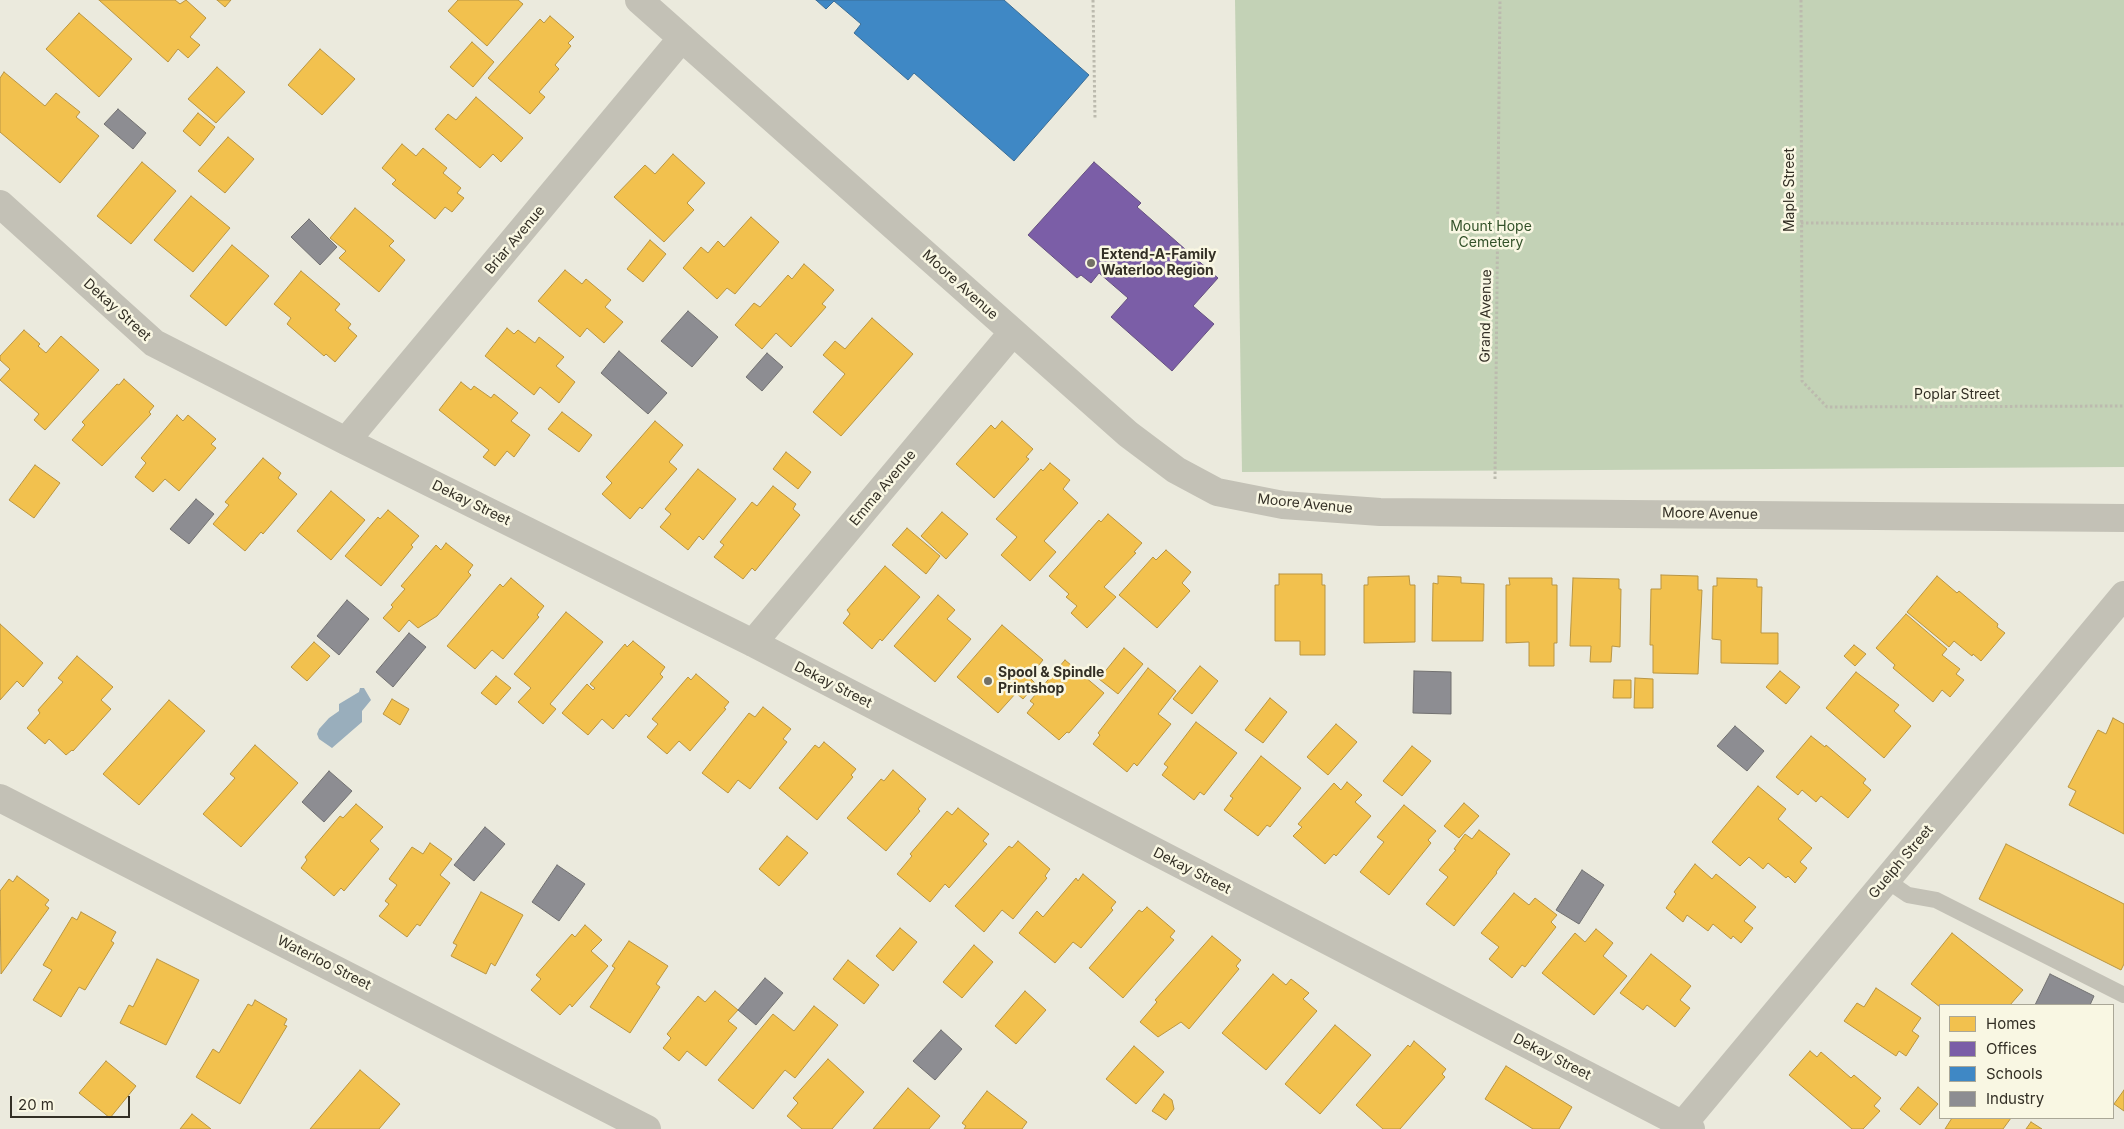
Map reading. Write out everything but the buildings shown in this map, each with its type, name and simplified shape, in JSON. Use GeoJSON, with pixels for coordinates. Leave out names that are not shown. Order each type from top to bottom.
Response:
{"type":"FeatureCollection","features":[{"type":"Feature","properties":{"kind":"street","name":"Moore Avenue"},"geometry":{"type":"LineString","coordinates":[[639,0],[1128,434],[1176,470],[1217,492],[1284,505],[1380,512],[2124,518]]}},
{"type":"Feature","properties":{"kind":"street","name":"Briar Avenue"},"geometry":{"type":"LineString","coordinates":[[346,441],[682,38]]}},
{"type":"Feature","properties":{"kind":"street","name":"Dekay Street"},"geometry":{"type":"LineString","coordinates":[[0,204],[154,343],[346,441],[753,643],[1684,1128]]}},
{"type":"Feature","properties":{"kind":"street","name":"Emma Avenue"},"geometry":{"type":"LineString","coordinates":[[753,643],[1012,332]]}},
{"type":"Feature","properties":{"kind":"street","name":"Guelph Street"},"geometry":{"type":"LineString","coordinates":[[1684,1128],[1886,880],[2124,595]]}},
{"type":"Feature","properties":{"kind":"street","name":"Waterloo Street"},"geometry":{"type":"LineString","coordinates":[[0,798],[648,1129]]}},
{"type":"Feature","properties":{"kind":"lane"},"geometry":{"type":"LineString","coordinates":[[1886,880],[1908,895],[1936,900],[2124,995]]}},
{"type":"Feature","properties":{"kind":"path"},"geometry":{"type":"LineString","coordinates":[[1093,0],[1094,118]]}},
{"type":"Feature","properties":{"kind":"path","name":"Grand Avenue"},"geometry":{"type":"LineString","coordinates":[[1495,512],[1500,0]]}},
{"type":"Feature","properties":{"kind":"path","name":"Maple Street"},"geometry":{"type":"LineString","coordinates":[[1801,0],[1802,381]]}},
{"type":"Feature","properties":{"kind":"path"},"geometry":{"type":"LineString","coordinates":[[1801,223],[2124,224]]}},
{"type":"Feature","properties":{"kind":"path","name":"Poplar Street"},"geometry":{"type":"LineString","coordinates":[[1802,381],[1827,406],[2124,406]]}},
{"type":"Feature","properties":{"kind":"green space","name":"Mount Hope Cemetery"},"geometry":{"type":"Polygon","coordinates":[[[1235,0],[2124,0],[2124,467],[1242,472],[1235,0]]]}},
{"type":"Feature","properties":{"kind":"water"},"geometry":{"type":"Polygon","coordinates":[[[360,688],[364,688],[371,700],[362,711],[362,722],[332,748],[319,739],[317,734],[319,729],[339,711],[339,704],[359,692],[360,688]]]}},
{"type":"Feature","properties":{"kind":"place","name":"Extend-A-Family Waterloo Region"},"geometry":{"type":"Point","coordinates":[1091,263]}},
{"type":"Feature","properties":{"kind":"place","name":"Spool & Spindle Printshop"},"geometry":{"type":"Point","coordinates":[988,681]}}]}
